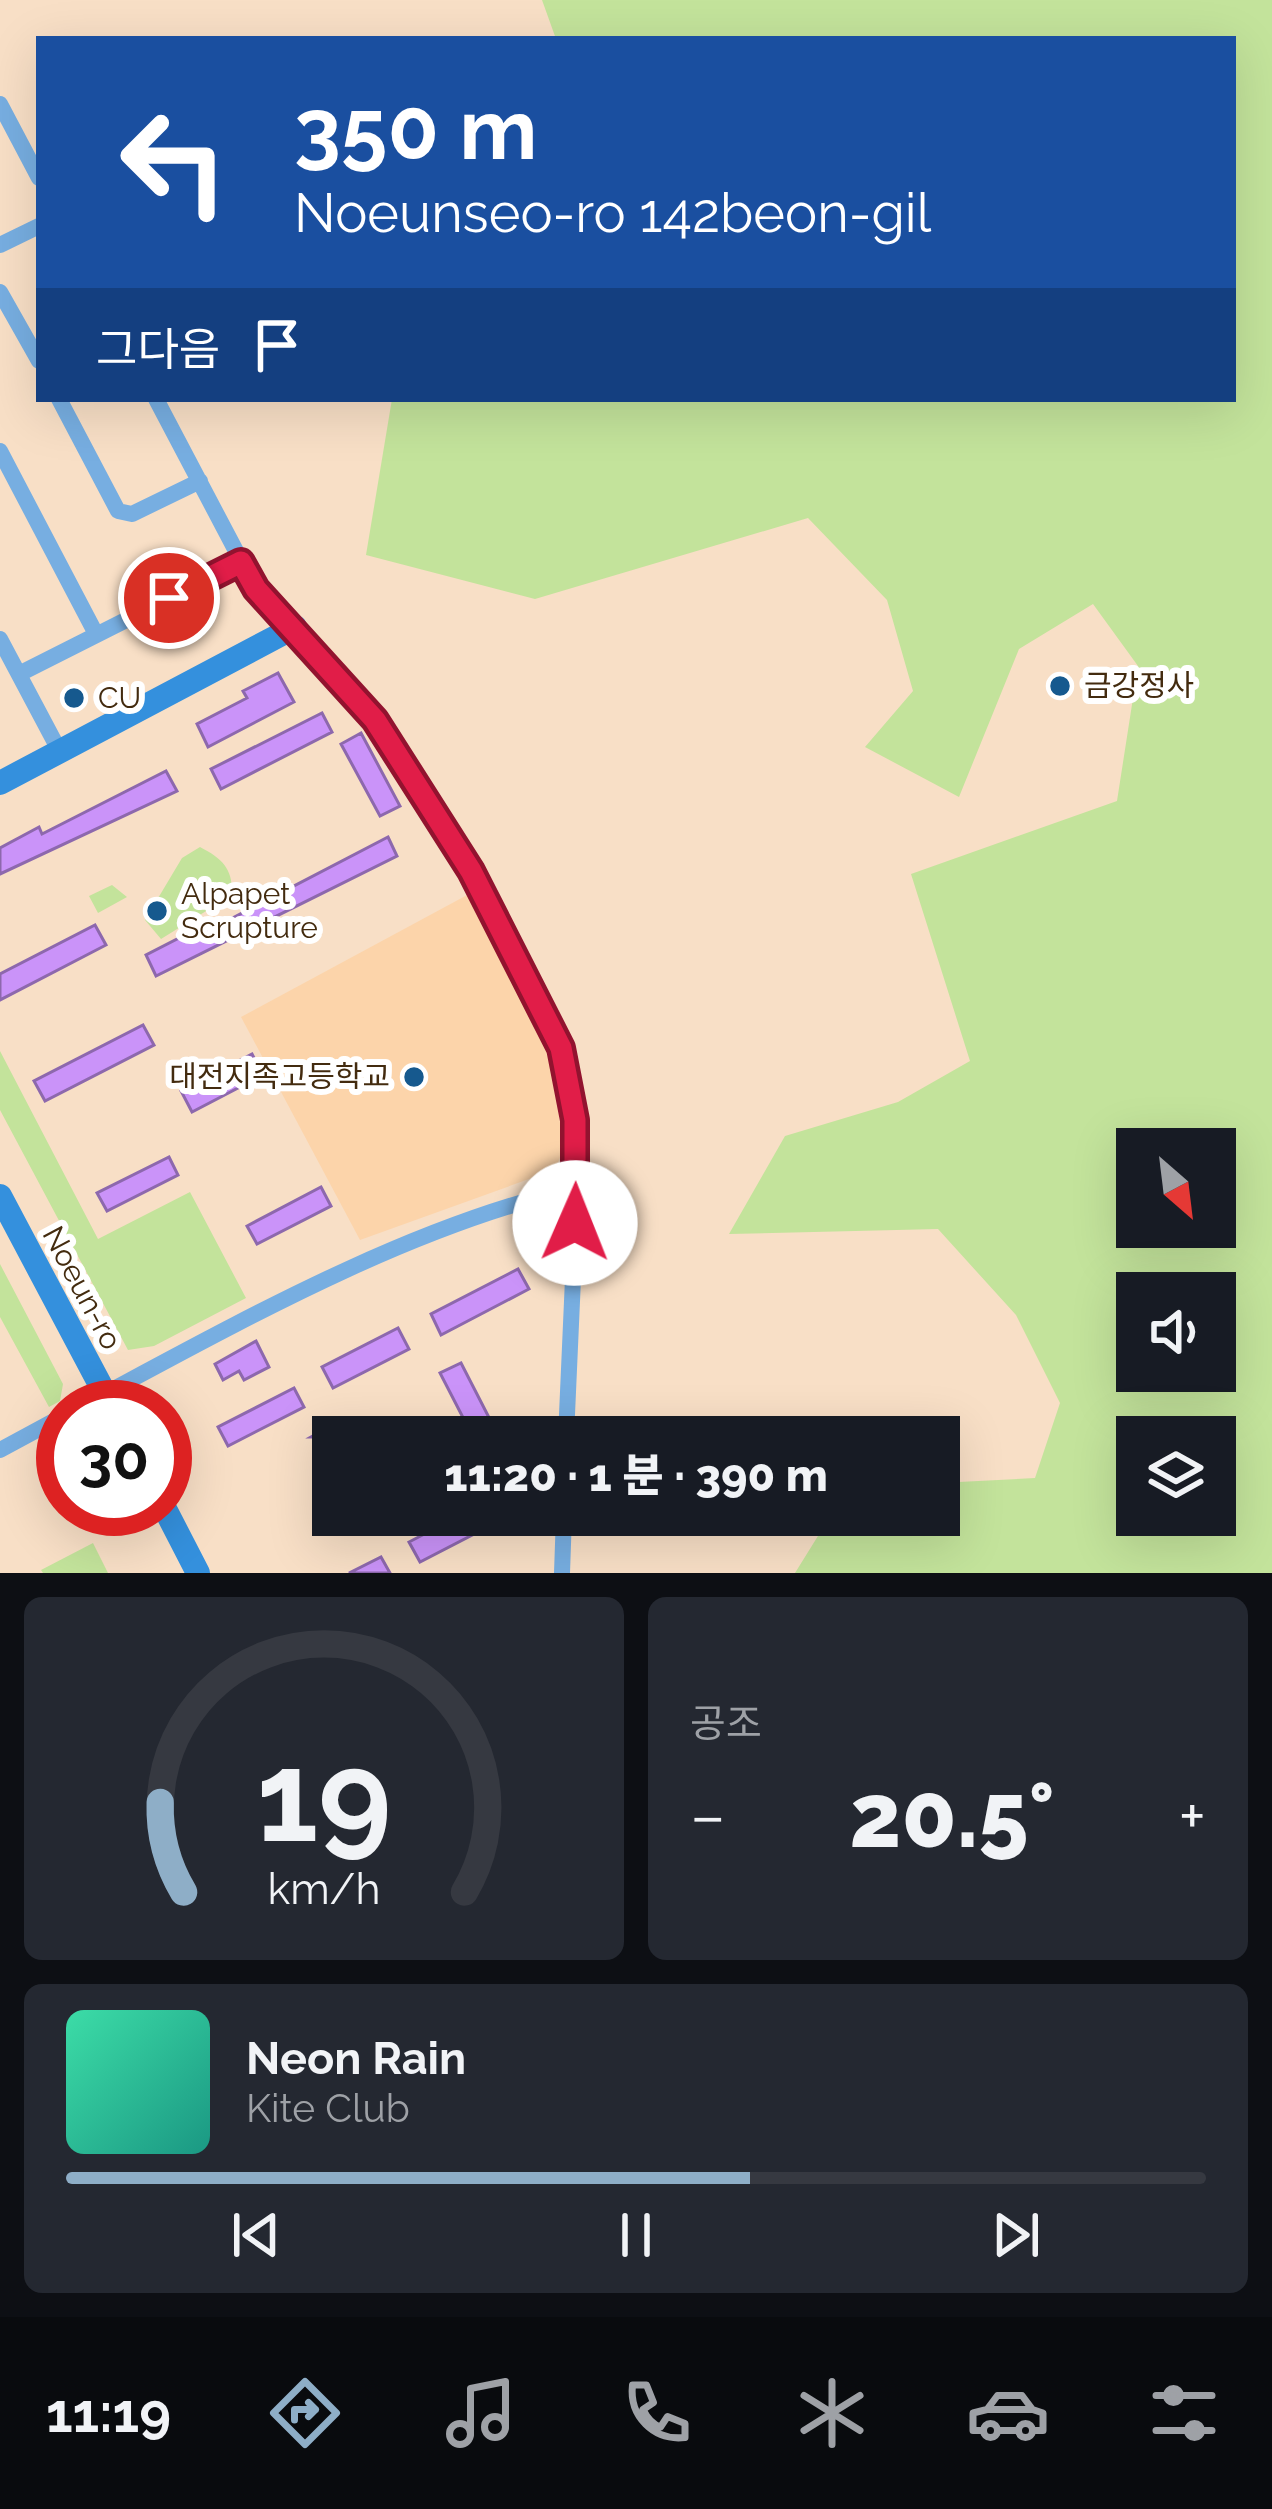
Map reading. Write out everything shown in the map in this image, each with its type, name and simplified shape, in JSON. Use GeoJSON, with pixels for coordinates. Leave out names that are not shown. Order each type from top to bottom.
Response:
{"type":"FeatureCollection","features":[{"type":"Feature","properties":{"kind":"street"},"geometry":{"type":"LineString","coordinates":[[0,104],[36,172]]}},
{"type":"Feature","properties":{"kind":"street"},"geometry":{"type":"LineString","coordinates":[[0,245],[36,227]]}},
{"type":"Feature","properties":{"kind":"street"},"geometry":{"type":"LineString","coordinates":[[3,295],[36,356]]}},
{"type":"Feature","properties":{"kind":"street"},"geometry":{"type":"LineString","coordinates":[[61,402],[118,511],[132,514],[200,482]]}},
{"type":"Feature","properties":{"kind":"street"},"geometry":{"type":"LineString","coordinates":[[158,402],[256,589],[295,627],[387,739],[471,871],[561,1048],[575,1120],[577,1188],[567,1416]]}},
{"type":"Feature","properties":{"kind":"street"},"geometry":{"type":"LineString","coordinates":[[0,451],[96,634]]}},
{"type":"Feature","properties":{"kind":"street"},"geometry":{"type":"LineString","coordinates":[[19,674],[241,562]]}},
{"type":"Feature","properties":{"kind":"street"},"geometry":{"type":"LineString","coordinates":[[0,783],[295,627]]}},
{"type":"Feature","properties":{"kind":"street"},"geometry":{"type":"LineString","coordinates":[[0,639],[59,752]]}},
{"type":"Feature","properties":{"kind":"street"},"geometry":{"type":"LineString","coordinates":[[146,1380],[350,1269],[537,1197],[577,1188]]}},
{"type":"Feature","properties":{"kind":"street","name":"Noeun-ro"},"geometry":{"type":"LineString","coordinates":[[0,1196],[97,1380]]}},
{"type":"Feature","properties":{"kind":"street"},"geometry":{"type":"LineString","coordinates":[[0,1450],[36,1431]]}},
{"type":"Feature","properties":{"kind":"street"},"geometry":{"type":"LineString","coordinates":[[178,1536],[198,1573]]}},
{"type":"Feature","properties":{"kind":"street"},"geometry":{"type":"LineString","coordinates":[[562,1573],[563,1536]]}},
{"type":"Feature","properties":{"kind":"shaded area","name":"대전지족고등학교"},"geometry":{"type":"Polygon","coordinates":[[[469,894],[550,1053],[564,1150],[554,1170],[360,1240],[241,1017],[469,894]]]}},
{"type":"Feature","properties":{"kind":"green space"},"geometry":{"type":"Polygon","coordinates":[[[542,0],[1272,0],[1272,1573],[795,1573],[818,1536],[960,1536],[960,1482],[1035,1478],[1060,1403],[1016,1315],[938,1229],[729,1234],[785,1136],[898,1102],[970,1061],[911,874],[1117,801],[1138,666],[1093,604],[1019,649],[959,797],[865,747],[913,691],[887,600],[808,518],[535,599],[366,555],[392,402],[1236,402],[1236,36],[555,36],[542,0]]]}},
{"type":"Feature","properties":{"kind":"green space"},"geometry":{"type":"Polygon","coordinates":[[[200,847],[225,866],[232,895],[161,939],[145,920],[182,858],[200,847]]]}},
{"type":"Feature","properties":{"kind":"green space"},"geometry":{"type":"Polygon","coordinates":[[[112,885],[127,897],[98,913],[89,896],[112,885]]]}},
{"type":"Feature","properties":{"kind":"green space"},"geometry":{"type":"Polygon","coordinates":[[[0,1051],[98,1239],[190,1192],[246,1298],[154,1346],[128,1350],[0,1110],[0,1051]]]}},
{"type":"Feature","properties":{"kind":"green space"},"geometry":{"type":"Polygon","coordinates":[[[0,1264],[61,1380],[36,1383],[0,1317],[0,1264]]]}},
{"type":"Feature","properties":{"kind":"green space"},"geometry":{"type":"Polygon","coordinates":[[[93,1543],[108,1573],[41,1570],[93,1543]]]}},
{"type":"Feature","properties":{"kind":"building"},"geometry":{"type":"Polygon","coordinates":[[[278,673],[294,702],[208,747],[197,724],[247,698],[243,691],[278,673]]]}},
{"type":"Feature","properties":{"kind":"building"},"geometry":{"type":"Polygon","coordinates":[[[322,713],[332,732],[221,789],[211,769],[322,713]]]}},
{"type":"Feature","properties":{"kind":"building"},"geometry":{"type":"Polygon","coordinates":[[[361,733],[400,806],[380,816],[341,744],[361,733]]]}},
{"type":"Feature","properties":{"kind":"building"},"geometry":{"type":"Polygon","coordinates":[[[166,771],[177,791],[0,874],[0,848],[39,827],[42,834],[166,771]]]}},
{"type":"Feature","properties":{"kind":"building"},"geometry":{"type":"Polygon","coordinates":[[[388,837],[397,856],[156,976],[146,955],[218,918],[221,924],[388,837]]]}},
{"type":"Feature","properties":{"kind":"building"},"geometry":{"type":"Polygon","coordinates":[[[95,925],[106,945],[0,1000],[0,974],[95,925]]]}},
{"type":"Feature","properties":{"kind":"building"},"geometry":{"type":"Polygon","coordinates":[[[143,1025],[154,1045],[45,1101],[34,1081],[143,1025]]]}},
{"type":"Feature","properties":{"kind":"building"},"geometry":{"type":"Polygon","coordinates":[[[252,1054],[263,1075],[192,1112],[181,1091],[252,1054]]]}},
{"type":"Feature","properties":{"kind":"building"},"geometry":{"type":"Polygon","coordinates":[[[169,1157],[178,1175],[107,1211],[97,1193],[169,1157]]]}},
{"type":"Feature","properties":{"kind":"building"},"geometry":{"type":"Polygon","coordinates":[[[321,1187],[331,1206],[257,1244],[247,1226],[321,1187]]]}},
{"type":"Feature","properties":{"kind":"building"},"geometry":{"type":"Polygon","coordinates":[[[518,1269],[529,1289],[441,1335],[431,1314],[518,1269]]]}},
{"type":"Feature","properties":{"kind":"building"},"geometry":{"type":"Polygon","coordinates":[[[398,1328],[409,1349],[333,1388],[322,1367],[398,1328]]]}},
{"type":"Feature","properties":{"kind":"building"},"geometry":{"type":"Polygon","coordinates":[[[256,1341],[269,1367],[244,1380],[239,1371],[223,1380],[215,1364],[256,1341]]]}},
{"type":"Feature","properties":{"kind":"building"},"geometry":{"type":"Polygon","coordinates":[[[461,1363],[488,1416],[462,1416],[440,1373],[461,1363]]]}},
{"type":"Feature","properties":{"kind":"building"},"geometry":{"type":"Polygon","coordinates":[[[294,1388],[304,1407],[228,1446],[218,1427],[294,1388]]]}},
{"type":"Feature","properties":{"kind":"building"},"geometry":{"type":"Polygon","coordinates":[[[421,1536],[470,1536],[420,1562],[409,1542],[421,1536]]]}},
{"type":"Feature","properties":{"kind":"building"},"geometry":{"type":"Polygon","coordinates":[[[381,1557],[390,1573],[349,1573],[381,1557]]]}},
{"type":"Feature","properties":{"kind":"place","name":"금강정사"},"geometry":{"type":"Point","coordinates":[1060,686]}},
{"type":"Feature","properties":{"kind":"place","name":"CU"},"geometry":{"type":"Point","coordinates":[74,698]}},
{"type":"Feature","properties":{"kind":"place","name":"Alpapet Scrupture"},"geometry":{"type":"Point","coordinates":[157,911]}},
{"type":"Feature","properties":{"kind":"place","name":"대전지족고등학교"},"geometry":{"type":"Point","coordinates":[414,1077]}},
{"type":"Feature","properties":{"kind":"route"},"geometry":{"type":"LineString","coordinates":[[169,598],[241,562],[256,589],[375,720],[471,871],[561,1048],[575,1120],[575,1223]]}}]}
